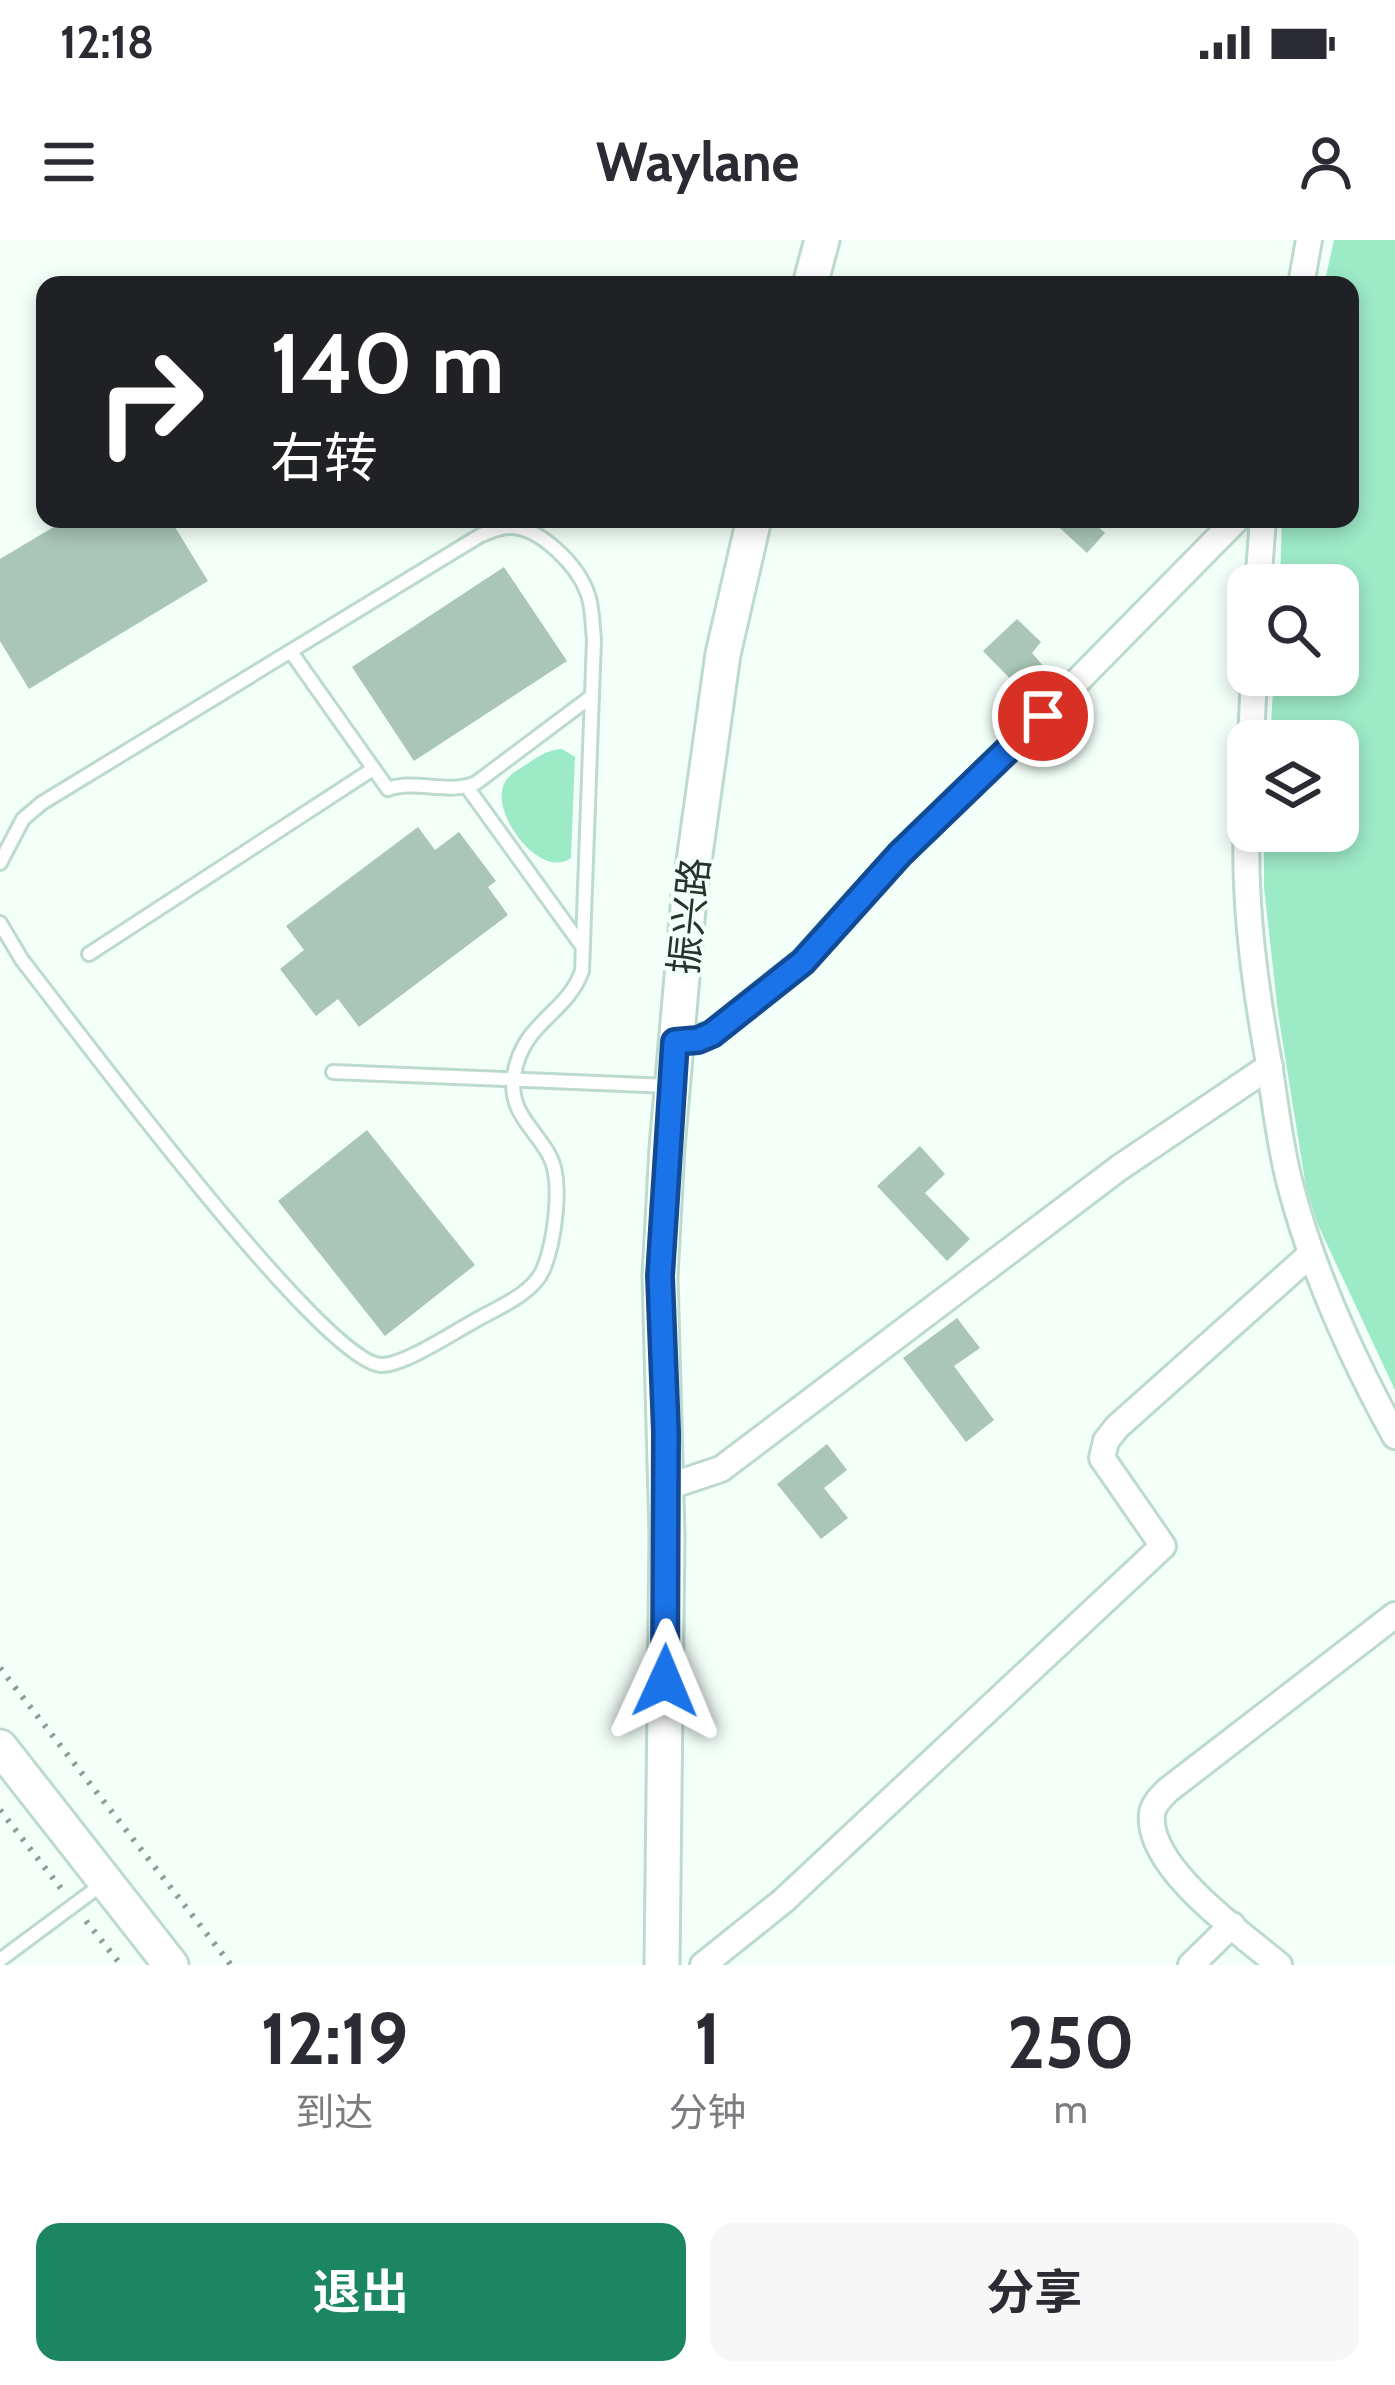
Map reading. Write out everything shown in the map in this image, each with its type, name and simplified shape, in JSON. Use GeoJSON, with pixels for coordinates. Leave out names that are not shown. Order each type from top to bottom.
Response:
{"type":"FeatureCollection","features":[{"type":"Feature","properties":{"kind":"street"},"geometry":{"type":"LineString","coordinates":[[812,276],[822,240]]}},
{"type":"Feature","properties":{"kind":"street"},"geometry":{"type":"LineString","coordinates":[[1302,276],[1309,240]]}},
{"type":"Feature","properties":{"kind":"street","name":"振兴路"},"geometry":{"type":"LineString","coordinates":[[662,1965],[667,1487],[660,1276],[671,1086],[689,897],[723,654],[752,528]]}},
{"type":"Feature","properties":{"kind":"street"},"geometry":{"type":"LineString","coordinates":[[675,1042],[712,1034],[803,962],[900,854],[1229,528]]}},
{"type":"Feature","properties":{"kind":"street"},"geometry":{"type":"LineString","coordinates":[[1260,564],[1262,528]]}},
{"type":"Feature","properties":{"kind":"street"},"geometry":{"type":"LineString","coordinates":[[1245,852],[1247,922],[1288,1179],[1333,1312],[1395,1436]]}},
{"type":"Feature","properties":{"kind":"street"},"geometry":{"type":"LineString","coordinates":[[667,1487],[721,1469],[1119,1168],[1270,1066]]}},
{"type":"Feature","properties":{"kind":"street"},"geometry":{"type":"LineString","coordinates":[[703,1965],[782,1901],[1163,1546],[1102,1458],[1106,1441],[1117,1426],[1310,1254]]}},
{"type":"Feature","properties":{"kind":"street"},"geometry":{"type":"LineString","coordinates":[[1279,1965],[1185,1884],[1162,1853],[1154,1833],[1154,1807],[1168,1790],[1395,1615]]}},
{"type":"Feature","properties":{"kind":"street"},"geometry":{"type":"LineString","coordinates":[[0,1747],[171,1965]]}},
{"type":"Feature","properties":{"kind":"street"},"geometry":{"type":"LineString","coordinates":[[1191,1965],[1232,1925]]}},
{"type":"Feature","properties":{"kind":"lane"},"geometry":{"type":"LineString","coordinates":[[0,863],[22,819],[42,803],[499,528]]}},
{"type":"Feature","properties":{"kind":"lane"},"geometry":{"type":"LineString","coordinates":[[0,923],[22,960],[249,1250],[356,1355],[382,1366],[415,1354],[523,1293],[539,1279],[552,1243],[555,1171],[519,1110],[513,1079],[522,1044],[578,980],[594,639],[586,590],[562,555],[520,528]]}},
{"type":"Feature","properties":{"kind":"lane"},"geometry":{"type":"LineString","coordinates":[[291,652],[388,789],[476,783],[592,696]]}},
{"type":"Feature","properties":{"kind":"lane"},"geometry":{"type":"LineString","coordinates":[[89,954],[373,769]]}},
{"type":"Feature","properties":{"kind":"lane"},"geometry":{"type":"LineString","coordinates":[[467,787],[583,947]]}},
{"type":"Feature","properties":{"kind":"lane"},"geometry":{"type":"LineString","coordinates":[[333,1072],[671,1086]]}},
{"type":"Feature","properties":{"kind":"lane"},"geometry":{"type":"LineString","coordinates":[[0,1960],[106,1881]]}},
{"type":"Feature","properties":{"kind":"path"},"geometry":{"type":"LineString","coordinates":[[0,1668],[231,1965]]}},
{"type":"Feature","properties":{"kind":"green space"},"geometry":{"type":"Polygon","coordinates":[[[1334,240],[1395,240],[1395,1390],[1318,1225],[1306,1187],[1264,888],[1264,852],[1359,852],[1359,720],[1271,720],[1273,696],[1359,696],[1359,564],[1281,564],[1282,528],[1359,528],[1359,276],[1326,276],[1334,240]]]}},
{"type":"Feature","properties":{"kind":"green space"},"geometry":{"type":"Polygon","coordinates":[[[562,749],[575,757],[571,858],[559,863],[545,860],[520,840],[510,825],[502,795],[512,774],[543,754],[562,749]]]}},
{"type":"Feature","properties":{"kind":"building"},"geometry":{"type":"Polygon","coordinates":[[[52,528],[176,528],[208,581],[29,689],[0,641],[0,559],[52,528]]]}},
{"type":"Feature","properties":{"kind":"building"},"geometry":{"type":"Polygon","coordinates":[[[1060,528],[1100,528],[1105,533],[1087,553],[1060,528]]]}},
{"type":"Feature","properties":{"kind":"building"},"geometry":{"type":"Polygon","coordinates":[[[504,567],[567,661],[414,761],[352,667],[504,567]]]}},
{"type":"Feature","properties":{"kind":"building"},"geometry":{"type":"Polygon","coordinates":[[[1017,619],[1041,642],[1032,653],[1058,683],[1034,703],[983,651],[1017,619]]]}},
{"type":"Feature","properties":{"kind":"building"},"geometry":{"type":"Polygon","coordinates":[[[418,827],[435,850],[459,832],[496,881],[488,887],[508,915],[359,1027],[338,999],[316,1016],[280,969],[304,950],[286,926],[418,827]]]}},
{"type":"Feature","properties":{"kind":"building"},"geometry":{"type":"Polygon","coordinates":[[[367,1130],[475,1265],[385,1336],[278,1201],[367,1130]]]}},
{"type":"Feature","properties":{"kind":"building"},"geometry":{"type":"Polygon","coordinates":[[[920,1146],[945,1174],[925,1193],[970,1239],[947,1261],[877,1186],[920,1146]]]}},
{"type":"Feature","properties":{"kind":"building"},"geometry":{"type":"Polygon","coordinates":[[[957,1318],[980,1348],[954,1366],[994,1420],[966,1442],[903,1358],[957,1318]]]}},
{"type":"Feature","properties":{"kind":"building"},"geometry":{"type":"Polygon","coordinates":[[[827,1444],[847,1470],[824,1488],[848,1518],[821,1539],[777,1484],[827,1444]]]}},
{"type":"Feature","properties":{"kind":"route"},"geometry":{"type":"LineString","coordinates":[[665,1681],[666,1432],[660,1276],[675,1042],[712,1034],[803,962],[900,854],[1043,716]]}}]}
